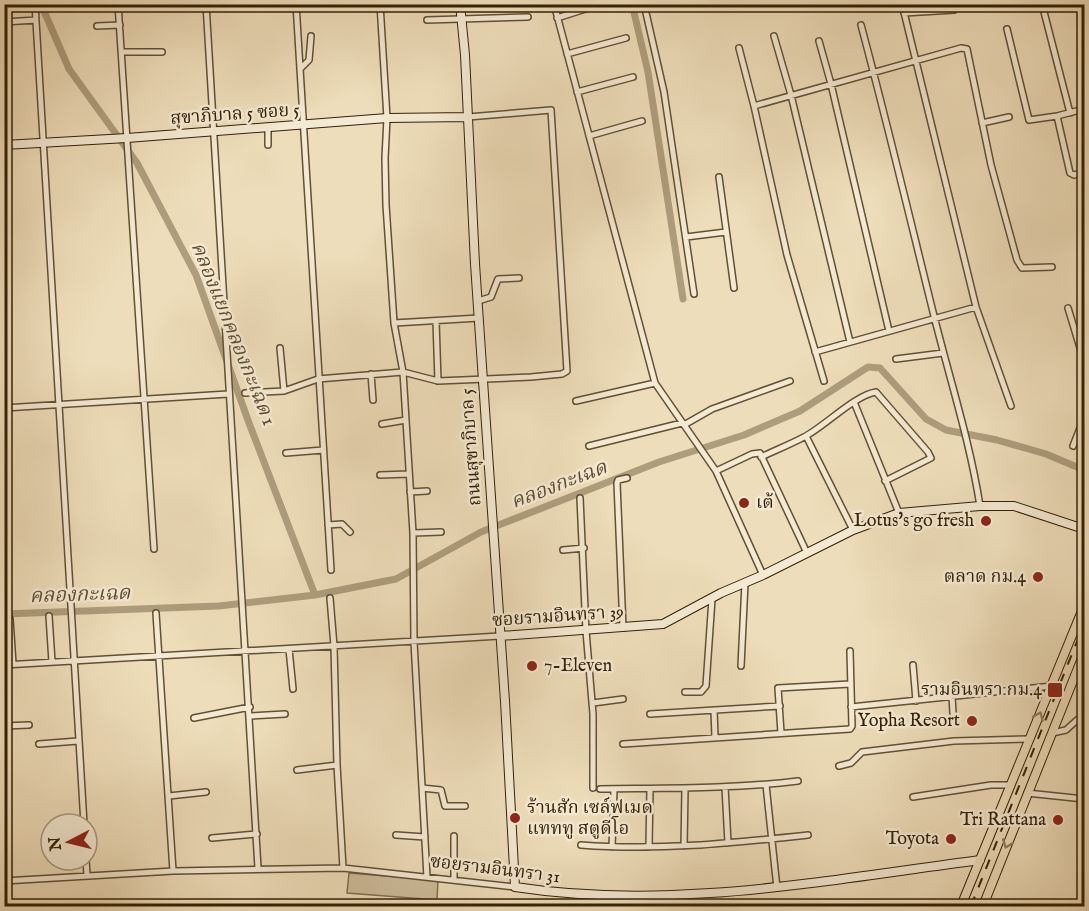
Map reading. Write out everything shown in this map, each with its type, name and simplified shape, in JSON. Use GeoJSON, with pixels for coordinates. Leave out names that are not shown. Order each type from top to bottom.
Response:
{"type":"FeatureCollection","features":[{"type":"Feature","properties":{"kind":"main road"},"geometry":{"type":"LineString","coordinates":[[961,906],[1084,606]]}},
{"type":"Feature","properties":{"kind":"main road"},"geometry":{"type":"LineString","coordinates":[[983,906],[1084,653]]}},
{"type":"Feature","properties":{"kind":"street"},"geometry":{"type":"LineString","coordinates":[[35,4],[83,812]]}},
{"type":"Feature","properties":{"kind":"street"},"geometry":{"type":"LineString","coordinates":[[118,4],[154,549]]}},
{"type":"Feature","properties":{"kind":"street"},"geometry":{"type":"LineString","coordinates":[[206,4],[258,868]]}},
{"type":"Feature","properties":{"kind":"street"},"geometry":{"type":"LineString","coordinates":[[296,4],[331,570]]}},
{"type":"Feature","properties":{"kind":"street"},"geometry":{"type":"LineString","coordinates":[[380,4],[387,118],[386,205],[394,323],[403,372],[413,533],[414,642],[427,877]]}},
{"type":"Feature","properties":{"kind":"street","name":"ถนนสุขาภิบาล 5"},"geometry":{"type":"LineString","coordinates":[[460,4],[515,887]]}},
{"type":"Feature","properties":{"kind":"street"},"geometry":{"type":"LineString","coordinates":[[554,4],[655,383],[716,471],[763,575]]}},
{"type":"Feature","properties":{"kind":"street"},"geometry":{"type":"LineString","coordinates":[[557,18],[601,4]]}},
{"type":"Feature","properties":{"kind":"street"},"geometry":{"type":"LineString","coordinates":[[644,4],[664,92],[694,294]]}},
{"type":"Feature","properties":{"kind":"street"},"geometry":{"type":"LineString","coordinates":[[902,4],[976,307],[1011,406]]}},
{"type":"Feature","properties":{"kind":"street"},"geometry":{"type":"LineString","coordinates":[[1042,4],[1070,113]]}},
{"type":"Feature","properties":{"kind":"street"},"geometry":{"type":"LineString","coordinates":[[904,13],[954,9]]}},
{"type":"Feature","properties":{"kind":"street"},"geometry":{"type":"LineString","coordinates":[[427,20],[528,17]]}},
{"type":"Feature","properties":{"kind":"street"},"geometry":{"type":"LineString","coordinates":[[4,22],[36,20]]}},
{"type":"Feature","properties":{"kind":"street"},"geometry":{"type":"LineString","coordinates":[[97,26],[120,25]]}},
{"type":"Feature","properties":{"kind":"street"},"geometry":{"type":"LineString","coordinates":[[861,25],[934,318],[968,442],[980,506]]}},
{"type":"Feature","properties":{"kind":"street"},"geometry":{"type":"LineString","coordinates":[[1007,29],[1028,117],[1031,121],[1084,109]]}},
{"type":"Feature","properties":{"kind":"street"},"geometry":{"type":"LineString","coordinates":[[300,69],[309,60],[311,36]]}},
{"type":"Feature","properties":{"kind":"street"},"geometry":{"type":"LineString","coordinates":[[774,36],[791,96],[850,342]]}},
{"type":"Feature","properties":{"kind":"street"},"geometry":{"type":"LineString","coordinates":[[567,54],[626,38]]}},
{"type":"Feature","properties":{"kind":"street"},"geometry":{"type":"LineString","coordinates":[[819,41],[890,331]]}},
{"type":"Feature","properties":{"kind":"street"},"geometry":{"type":"LineString","coordinates":[[739,48],[787,255],[824,381]]}},
{"type":"Feature","properties":{"kind":"street"},"geometry":{"type":"LineString","coordinates":[[754,106],[961,48],[967,49],[982,123],[1019,265],[1027,268],[1052,267]]}},
{"type":"Feature","properties":{"kind":"street"},"geometry":{"type":"LineString","coordinates":[[122,52],[162,52]]}},
{"type":"Feature","properties":{"kind":"street"},"geometry":{"type":"LineString","coordinates":[[578,92],[633,77]]}},
{"type":"Feature","properties":{"kind":"street"},"geometry":{"type":"LineString","coordinates":[[245,393],[284,391],[318,379],[371,374],[403,372],[438,381],[562,374],[567,370],[551,110],[468,117]]}},
{"type":"Feature","properties":{"kind":"street"},"geometry":{"type":"LineString","coordinates":[[1057,116],[1070,173],[1074,175],[1084,172]]}},
{"type":"Feature","properties":{"kind":"street","name":"สุขาภิบาล 5 ซอย 5"},"geometry":{"type":"LineString","coordinates":[[4,145],[387,118],[468,117]]}},
{"type":"Feature","properties":{"kind":"street"},"geometry":{"type":"LineString","coordinates":[[982,123],[1010,117]]}},
{"type":"Feature","properties":{"kind":"street"},"geometry":{"type":"LineString","coordinates":[[589,136],[642,121]]}},
{"type":"Feature","properties":{"kind":"street"},"geometry":{"type":"LineString","coordinates":[[268,128],[268,145]]}},
{"type":"Feature","properties":{"kind":"street"},"geometry":{"type":"LineString","coordinates":[[719,177],[734,288]]}},
{"type":"Feature","properties":{"kind":"street"},"geometry":{"type":"LineString","coordinates":[[686,237],[726,232]]}},
{"type":"Feature","properties":{"kind":"street"},"geometry":{"type":"LineString","coordinates":[[478,301],[491,297],[498,279],[519,278]]}},
{"type":"Feature","properties":{"kind":"street"},"geometry":{"type":"LineString","coordinates":[[815,352],[976,307]]}},
{"type":"Feature","properties":{"kind":"street"},"geometry":{"type":"LineString","coordinates":[[1068,308],[1084,361]]}},
{"type":"Feature","properties":{"kind":"street"},"geometry":{"type":"LineString","coordinates":[[394,323],[479,318]]}},
{"type":"Feature","properties":{"kind":"street"},"geometry":{"type":"LineString","coordinates":[[436,321],[438,381]]}},
{"type":"Feature","properties":{"kind":"street"},"geometry":{"type":"LineString","coordinates":[[280,348],[284,391]]}},
{"type":"Feature","properties":{"kind":"street"},"geometry":{"type":"LineString","coordinates":[[896,359],[944,353]]}},
{"type":"Feature","properties":{"kind":"street"},"geometry":{"type":"LineString","coordinates":[[371,374],[373,400]]}},
{"type":"Feature","properties":{"kind":"street"},"geometry":{"type":"LineString","coordinates":[[589,446],[683,424],[712,409],[790,381]]}},
{"type":"Feature","properties":{"kind":"street"},"geometry":{"type":"LineString","coordinates":[[576,401],[655,383]]}},
{"type":"Feature","properties":{"kind":"street"},"geometry":{"type":"LineString","coordinates":[[761,457],[806,436],[854,402],[872,393],[878,393],[931,458],[885,481]]}},
{"type":"Feature","properties":{"kind":"street"},"geometry":{"type":"LineString","coordinates":[[4,408],[228,394]]}},
{"type":"Feature","properties":{"kind":"street"},"geometry":{"type":"LineString","coordinates":[[854,402],[899,513]]}},
{"type":"Feature","properties":{"kind":"street"},"geometry":{"type":"LineString","coordinates":[[1073,446],[1084,418]]}},
{"type":"Feature","properties":{"kind":"street"},"geometry":{"type":"LineString","coordinates":[[382,424],[406,420]]}},
{"type":"Feature","properties":{"kind":"street"},"geometry":{"type":"LineString","coordinates":[[806,436],[853,530]]}},
{"type":"Feature","properties":{"kind":"street"},"geometry":{"type":"LineString","coordinates":[[286,453],[323,450]]}},
{"type":"Feature","properties":{"kind":"street"},"geometry":{"type":"LineString","coordinates":[[716,471],[752,454],[760,453],[807,553]]}},
{"type":"Feature","properties":{"kind":"street"},"geometry":{"type":"LineString","coordinates":[[380,475],[409,474]]}},
{"type":"Feature","properties":{"kind":"street"},"geometry":{"type":"LineString","coordinates":[[623,628],[617,483],[618,480],[627,478]]}},
{"type":"Feature","properties":{"kind":"street"},"geometry":{"type":"LineString","coordinates":[[410,492],[427,491]]}},
{"type":"Feature","properties":{"kind":"street"},"geometry":{"type":"LineString","coordinates":[[580,498],[596,788],[684,789],[798,781]]}},
{"type":"Feature","properties":{"kind":"street","name":"ซอยรามอินทรา 39"},"geometry":{"type":"LineString","coordinates":[[4,665],[414,642],[663,624],[853,530],[899,513],[980,506],[1014,506],[1084,529]]}},
{"type":"Feature","properties":{"kind":"street"},"geometry":{"type":"LineString","coordinates":[[328,525],[342,524],[350,532]]}},
{"type":"Feature","properties":{"kind":"street"},"geometry":{"type":"LineString","coordinates":[[413,533],[441,532]]}},
{"type":"Feature","properties":{"kind":"street"},"geometry":{"type":"LineString","coordinates":[[563,550],[584,549]]}},
{"type":"Feature","properties":{"kind":"street"},"geometry":{"type":"LineString","coordinates":[[741,666],[745,583]]}},
{"type":"Feature","properties":{"kind":"street"},"geometry":{"type":"LineString","coordinates":[[330,598],[343,868]]}},
{"type":"Feature","properties":{"kind":"street"},"geometry":{"type":"LineString","coordinates":[[685,692],[701,692],[706,686],[712,599]]}},
{"type":"Feature","properties":{"kind":"street"},"geometry":{"type":"LineString","coordinates":[[156,613],[170,796],[173,871]]}},
{"type":"Feature","properties":{"kind":"street"},"geometry":{"type":"LineString","coordinates":[[49,616],[52,662]]}},
{"type":"Feature","properties":{"kind":"street"},"geometry":{"type":"LineString","coordinates":[[10,619],[13,664]]}},
{"type":"Feature","properties":{"kind":"street"},"geometry":{"type":"LineString","coordinates":[[289,649],[293,689]]}},
{"type":"Feature","properties":{"kind":"street"},"geometry":{"type":"LineString","coordinates":[[623,744],[850,729],[852,726],[850,651]]}},
{"type":"Feature","properties":{"kind":"street"},"geometry":{"type":"LineString","coordinates":[[913,665],[916,701]]}},
{"type":"Feature","properties":{"kind":"street"},"geometry":{"type":"LineString","coordinates":[[781,733],[778,688],[850,684]]}},
{"type":"Feature","properties":{"kind":"street"},"geometry":{"type":"LineString","coordinates":[[851,707],[1052,686]]}},
{"type":"Feature","properties":{"kind":"street"},"geometry":{"type":"LineString","coordinates":[[952,696],[953,713]]}},
{"type":"Feature","properties":{"kind":"street"},"geometry":{"type":"LineString","coordinates":[[592,703],[623,699]]}},
{"type":"Feature","properties":{"kind":"street"},"geometry":{"type":"LineString","coordinates":[[650,714],[780,706]]}},
{"type":"Feature","properties":{"kind":"street"},"geometry":{"type":"LineString","coordinates":[[194,718],[250,707]]}},
{"type":"Feature","properties":{"kind":"street"},"geometry":{"type":"LineString","coordinates":[[714,710],[715,737]]}},
{"type":"Feature","properties":{"kind":"street"},"geometry":{"type":"LineString","coordinates":[[250,716],[285,714]]}},
{"type":"Feature","properties":{"kind":"street"},"geometry":{"type":"LineString","coordinates":[[1051,734],[1066,730],[1077,720],[1084,719]]}},
{"type":"Feature","properties":{"kind":"street"},"geometry":{"type":"LineString","coordinates":[[4,726],[29,725]]}},
{"type":"Feature","properties":{"kind":"street"},"geometry":{"type":"LineString","coordinates":[[839,766],[851,763],[862,752],[954,741],[1030,739]]}},
{"type":"Feature","properties":{"kind":"street"},"geometry":{"type":"LineString","coordinates":[[39,744],[78,741]]}},
{"type":"Feature","properties":{"kind":"street"},"geometry":{"type":"LineString","coordinates":[[297,770],[337,765]]}},
{"type":"Feature","properties":{"kind":"street"},"geometry":{"type":"LineString","coordinates":[[766,785],[777,889]]}},
{"type":"Feature","properties":{"kind":"street"},"geometry":{"type":"LineString","coordinates":[[913,797],[1011,785]]}},
{"type":"Feature","properties":{"kind":"street"},"geometry":{"type":"LineString","coordinates":[[725,787],[729,843]]}},
{"type":"Feature","properties":{"kind":"street"},"geometry":{"type":"LineString","coordinates":[[422,788],[441,790],[446,806],[465,806]]}},
{"type":"Feature","properties":{"kind":"street"},"geometry":{"type":"LineString","coordinates":[[612,847],[614,789]]}},
{"type":"Feature","properties":{"kind":"street"},"geometry":{"type":"LineString","coordinates":[[649,847],[650,789]]}},
{"type":"Feature","properties":{"kind":"street"},"geometry":{"type":"LineString","coordinates":[[684,789],[684,846]]}},
{"type":"Feature","properties":{"kind":"street"},"geometry":{"type":"LineString","coordinates":[[170,796],[206,792]]}},
{"type":"Feature","properties":{"kind":"street"},"geometry":{"type":"LineString","coordinates":[[1027,793],[1084,799]]}},
{"type":"Feature","properties":{"kind":"street"},"geometry":{"type":"LineString","coordinates":[[212,838],[257,834]]}},
{"type":"Feature","properties":{"kind":"street"},"geometry":{"type":"LineString","coordinates":[[396,835],[425,837]]}},
{"type":"Feature","properties":{"kind":"street"},"geometry":{"type":"LineString","coordinates":[[581,845],[684,846],[808,835]]}},
{"type":"Feature","properties":{"kind":"street"},"geometry":{"type":"LineString","coordinates":[[454,836],[454,880]]}},
{"type":"Feature","properties":{"kind":"street","name":"ซอยรามอินทรา 31"},"geometry":{"type":"LineString","coordinates":[[4,881],[173,871],[343,868],[581,896],[618,898],[777,889],[980,860]]}},
{"type":"Feature","properties":{"kind":"street"},"geometry":{"type":"LineString","coordinates":[[1052,906],[1084,902]]}},
{"type":"Feature","properties":{"kind":"shaded area"},"geometry":{"type":"Polygon","coordinates":[[[349,873],[438,880],[437,900],[347,893],[349,873]]]}},
{"type":"Feature","properties":{"kind":"waterway","name":"คลองแยกคลองกะเฉด 1"},"geometry":{"type":"LineString","coordinates":[[41,4],[69,69],[137,163],[196,275],[249,423],[315,595]]}},
{"type":"Feature","properties":{"kind":"waterway"},"geometry":{"type":"LineString","coordinates":[[632,4],[648,72],[683,299]]}},
{"type":"Feature","properties":{"kind":"waterway","name":"คลองกะเฉด"},"geometry":{"type":"LineString","coordinates":[[4,614],[219,606],[315,595],[396,579],[481,532],[659,462],[744,435],[800,411],[868,367],[880,368],[926,419],[946,430],[997,440],[1046,454],[1084,470]]}},
{"type":"Feature","properties":{"kind":"railway"},"geometry":{"type":"LineString","coordinates":[[971,906],[1084,624]]}},
{"type":"Feature","properties":{"kind":"place","name":"เต้"},"geometry":{"type":"Point","coordinates":[744,503]}},
{"type":"Feature","properties":{"kind":"place","name":"Lotus's go fresh"},"geometry":{"type":"Point","coordinates":[986,521]}},
{"type":"Feature","properties":{"kind":"place","name":"ตลาด กม.4"},"geometry":{"type":"Point","coordinates":[1038,577]}},
{"type":"Feature","properties":{"kind":"place","name":"7-Eleven"},"geometry":{"type":"Point","coordinates":[532,666]}},
{"type":"Feature","properties":{"kind":"place","name":"รามอินทรา กม.4"},"geometry":{"type":"Point","coordinates":[1055,690]}},
{"type":"Feature","properties":{"kind":"place","name":"Yopha Resort"},"geometry":{"type":"Point","coordinates":[972,721]}},
{"type":"Feature","properties":{"kind":"place","name":"ร้านสัก เซล์ฟเมด แทททู สตูดีโอ"},"geometry":{"type":"Point","coordinates":[515,818]}},
{"type":"Feature","properties":{"kind":"place","name":"Tri Rattana"},"geometry":{"type":"Point","coordinates":[1058,820]}},
{"type":"Feature","properties":{"kind":"place","name":"Toyota"},"geometry":{"type":"Point","coordinates":[951,839]}}]}
